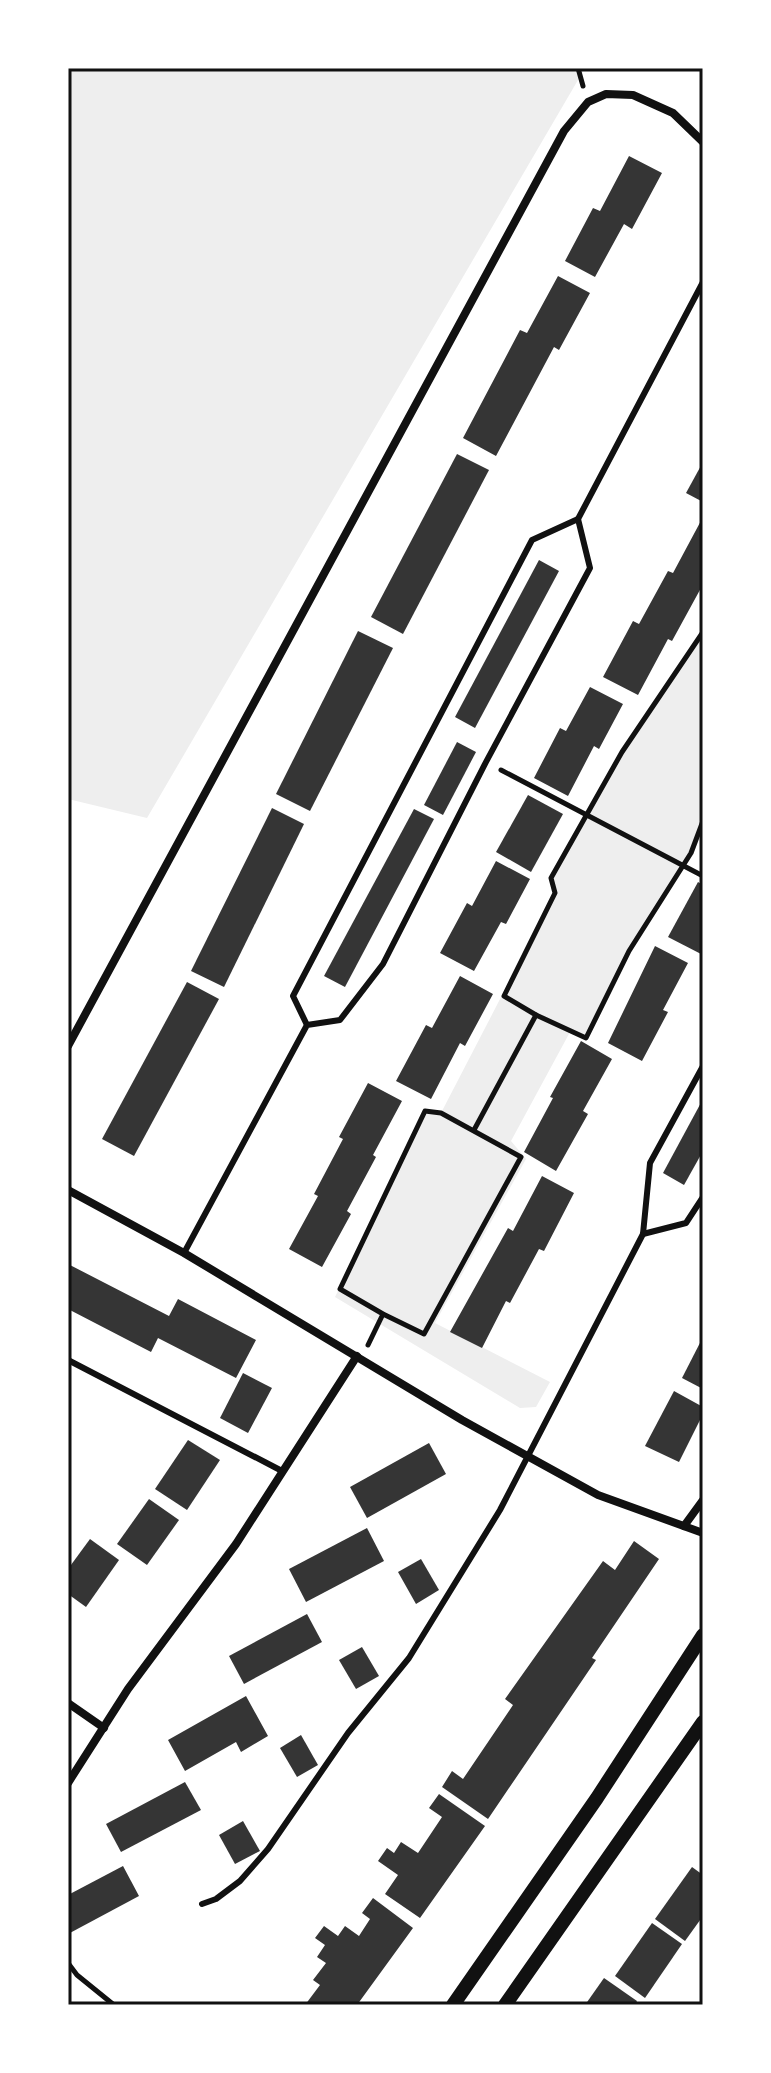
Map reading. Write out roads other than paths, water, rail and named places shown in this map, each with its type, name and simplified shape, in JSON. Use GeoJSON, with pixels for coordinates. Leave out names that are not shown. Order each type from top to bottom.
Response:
{"type":"FeatureCollection","features":[{"type":"Feature","properties":{"kind":"street"},"geometry":{"type":"LineString","coordinates":[[68,1046],[564,131],[588,102],[606,94],[633,95],[673,113],[703,142]]}},
{"type":"Feature","properties":{"kind":"street"},"geometry":{"type":"LineString","coordinates":[[68,1190],[184,1253],[527,1457],[598,1495],[703,1533]]}},
{"type":"Feature","properties":{"kind":"street"},"geometry":{"type":"LineString","coordinates":[[68,1783],[128,1689],[236,1544],[359,1357]]}},
{"type":"Feature","properties":{"kind":"street"},"geometry":{"type":"LineString","coordinates":[[684,1526],[703,1500]]}},
{"type":"Feature","properties":{"kind":"street"},"geometry":{"type":"LineString","coordinates":[[453,2005],[597,1798],[703,1635]]}},
{"type":"Feature","properties":{"kind":"street"},"geometry":{"type":"LineString","coordinates":[[68,1703],[104,1728]]}},
{"type":"Feature","properties":{"kind":"street"},"geometry":{"type":"LineString","coordinates":[[505,2005],[703,1722]]}},
{"type":"Feature","properties":{"kind":"lane"},"geometry":{"type":"LineString","coordinates":[[307,1025],[293,996],[532,540],[578,519],[703,282]]}},
{"type":"Feature","properties":{"kind":"lane"},"geometry":{"type":"LineString","coordinates":[[307,1025],[340,1020],[383,964],[590,568],[578,519]]}},
{"type":"Feature","properties":{"kind":"lane"},"geometry":{"type":"LineString","coordinates":[[184,1253],[307,1025]]}},
{"type":"Feature","properties":{"kind":"lane"},"geometry":{"type":"LineString","coordinates":[[202,1904],[216,1899],[240,1881],[268,1849],[348,1733],[409,1658],[500,1510],[643,1234],[650,1163],[703,1066]]}},
{"type":"Feature","properties":{"kind":"lane"},"geometry":{"type":"LineString","coordinates":[[643,1234],[686,1223],[703,1197]]}},
{"type":"Feature","properties":{"kind":"lane"},"geometry":{"type":"LineString","coordinates":[[68,1360],[282,1471]]}}]}
